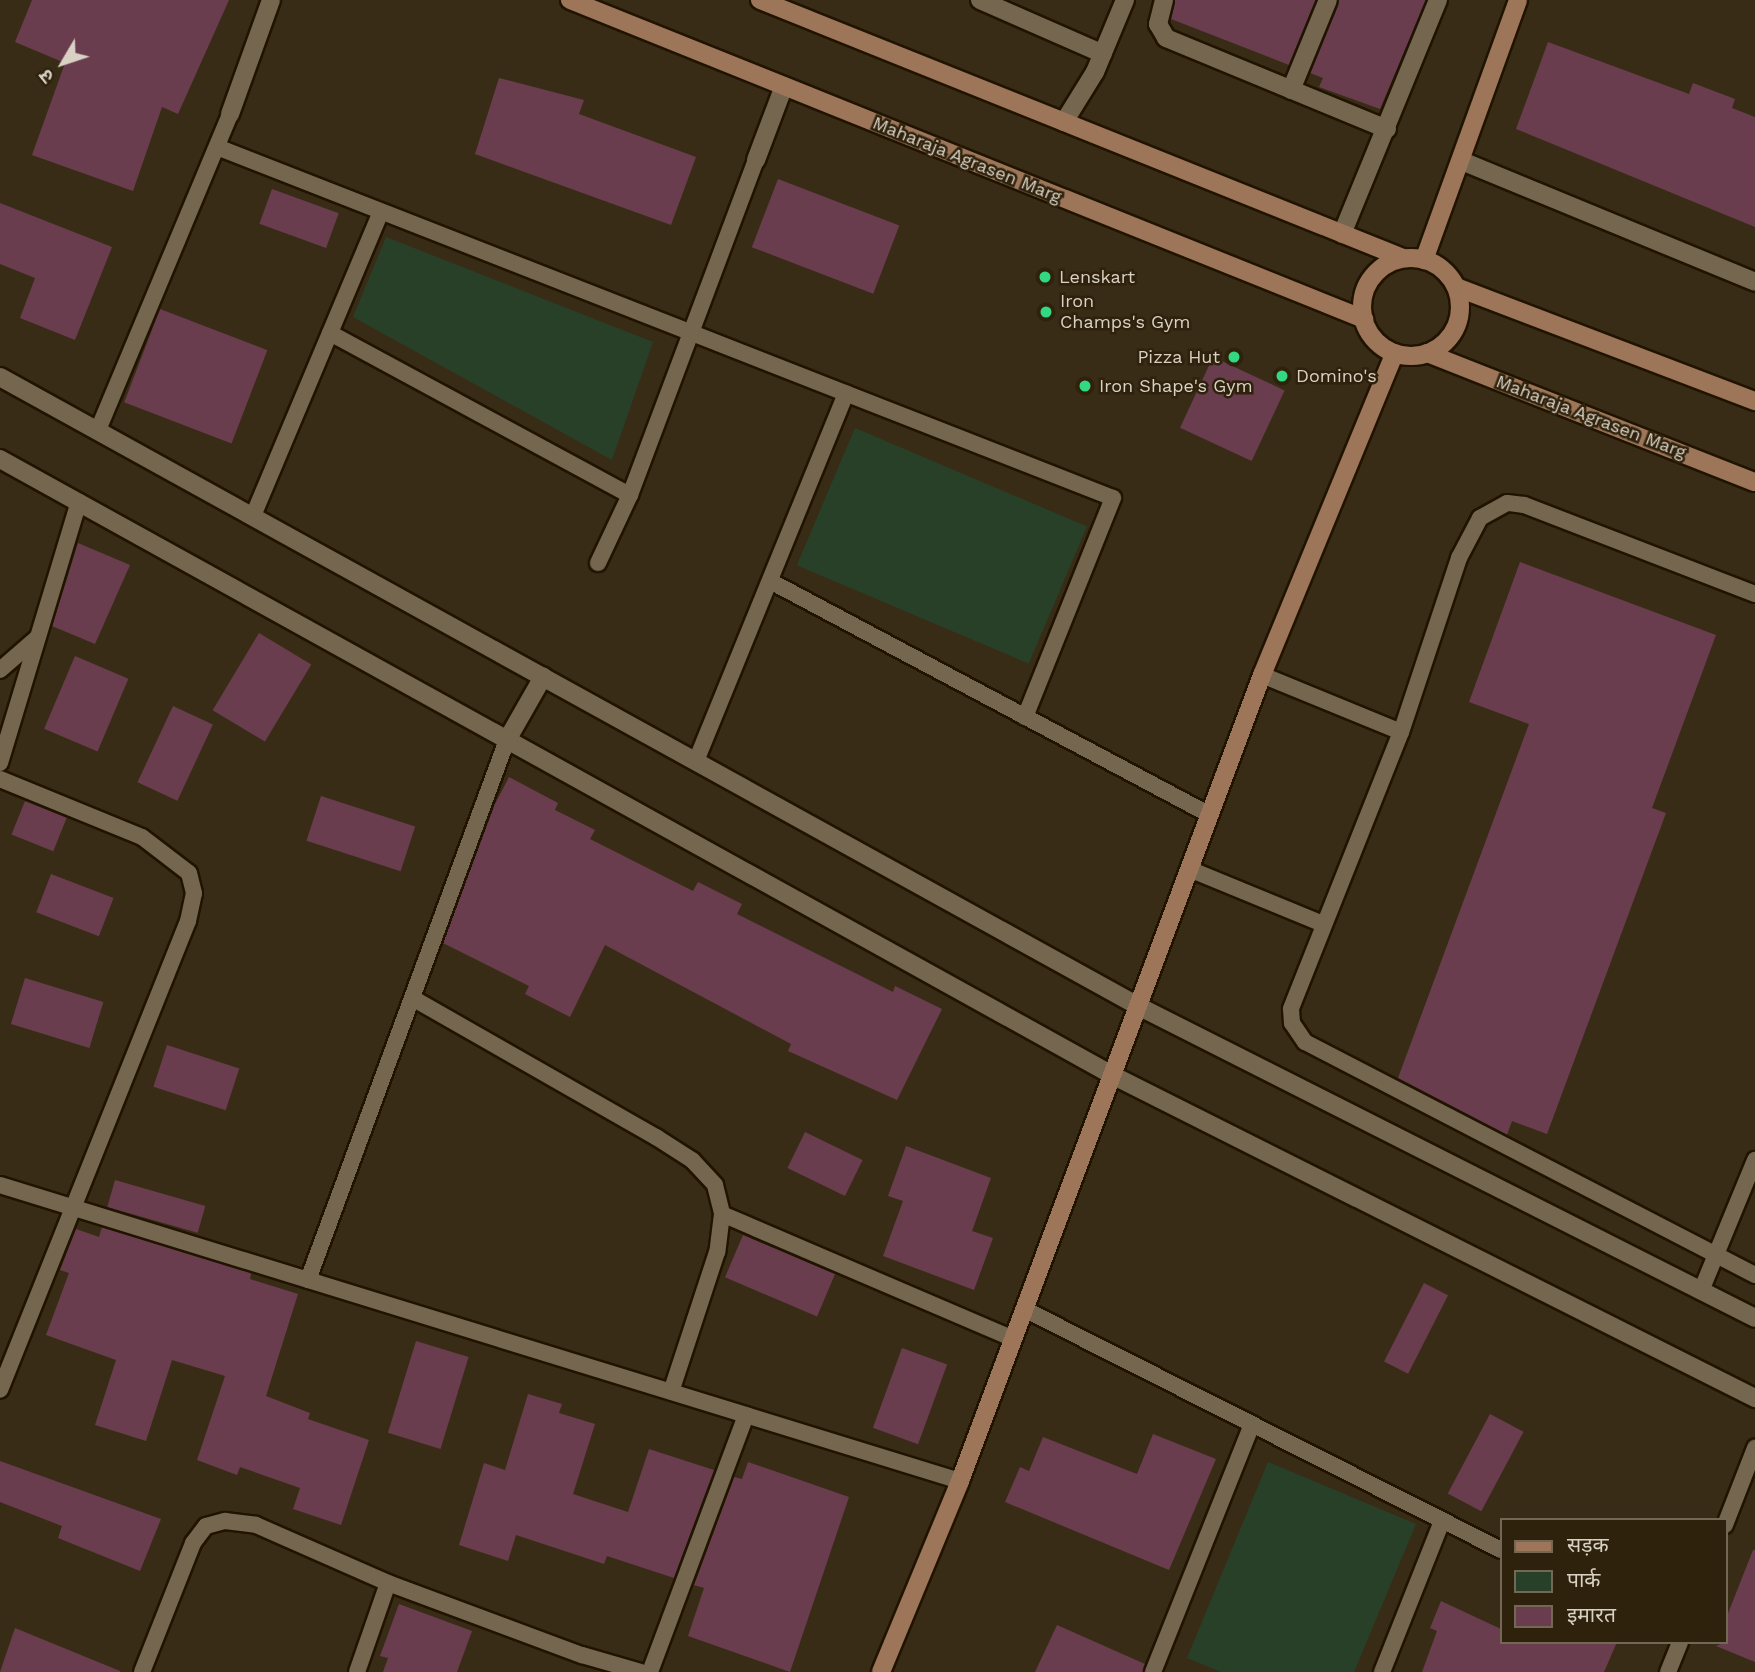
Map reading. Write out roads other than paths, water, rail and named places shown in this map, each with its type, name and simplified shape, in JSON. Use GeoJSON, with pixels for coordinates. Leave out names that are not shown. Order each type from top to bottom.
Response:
{"type":"FeatureCollection","features":[{"type":"Feature","properties":{"kind":"street"},"geometry":{"type":"LineString","coordinates":[[230,114],[271,0]]}},
{"type":"Feature","properties":{"kind":"street","name":"Maharaja Agrasen Marg"},"geometry":{"type":"LineString","coordinates":[[570,0],[1363,319]]}},
{"type":"Feature","properties":{"kind":"street"},"geometry":{"type":"LineString","coordinates":[[760,0],[1403,258],[1424,260],[1447,273],[1456,287],[1460,302],[1452,333],[1427,353]]}},
{"type":"Feature","properties":{"kind":"street"},"geometry":{"type":"LineString","coordinates":[[980,0],[1103,54]]}},
{"type":"Feature","properties":{"kind":"street"},"geometry":{"type":"LineString","coordinates":[[1064,122],[1103,54],[1125,0]]}},
{"type":"Feature","properties":{"kind":"street"},"geometry":{"type":"LineString","coordinates":[[1164,0],[1158,24],[1166,38],[1387,129]]}},
{"type":"Feature","properties":{"kind":"street"},"geometry":{"type":"LineString","coordinates":[[1291,90],[1328,0]]}},
{"type":"Feature","properties":{"kind":"street"},"geometry":{"type":"LineString","coordinates":[[1342,234],[1438,0]]}},
{"type":"Feature","properties":{"kind":"street"},"geometry":{"type":"LineString","coordinates":[[1424,260],[1518,0]]}},
{"type":"Feature","properties":{"kind":"street"},"geometry":{"type":"LineString","coordinates":[[756,160],[784,86]]}},
{"type":"Feature","properties":{"kind":"street"},"geometry":{"type":"LineString","coordinates":[[1462,161],[1755,282]]}},
{"type":"Feature","properties":{"kind":"street"},"geometry":{"type":"LineString","coordinates":[[881,1672],[960,1481],[1262,676],[1395,353],[1381,345],[1363,319],[1366,287],[1387,263],[1403,258]]}},
{"type":"Feature","properties":{"kind":"street"},"geometry":{"type":"LineString","coordinates":[[1456,287],[1755,401]]}},
{"type":"Feature","properties":{"kind":"street","name":"Maharaja Agrasen Marg"},"geometry":{"type":"LineString","coordinates":[[1395,353],[1427,353],[1755,482]]}},
{"type":"Feature","properties":{"kind":"street"},"geometry":{"type":"LineString","coordinates":[[0,377],[1138,1006],[1755,1318]]}},
{"type":"Feature","properties":{"kind":"street"},"geometry":{"type":"LineString","coordinates":[[0,459],[1112,1075],[1755,1398]]}},
{"type":"Feature","properties":{"kind":"street"},"geometry":{"type":"LineString","coordinates":[[507,740],[543,677]]}},
{"type":"Feature","properties":{"kind":"lane"},"geometry":{"type":"LineString","coordinates":[[97,430],[230,114]]}},
{"type":"Feature","properties":{"kind":"lane"},"geometry":{"type":"LineString","coordinates":[[217,147],[1113,498],[1025,717]]}},
{"type":"Feature","properties":{"kind":"lane"},"geometry":{"type":"LineString","coordinates":[[598,563],[631,495],[756,160]]}},
{"type":"Feature","properties":{"kind":"lane"},"geometry":{"type":"LineString","coordinates":[[253,516],[381,212]]}},
{"type":"Feature","properties":{"kind":"lane"},"geometry":{"type":"LineString","coordinates":[[330,333],[631,495]]}},
{"type":"Feature","properties":{"kind":"lane"},"geometry":{"type":"LineString","coordinates":[[696,761],[846,393]]}},
{"type":"Feature","properties":{"kind":"lane"},"geometry":{"type":"LineString","coordinates":[[0,763],[79,502]]}},
{"type":"Feature","properties":{"kind":"lane"},"geometry":{"type":"LineString","coordinates":[[1755,594],[1524,505],[1495,507],[1468,534],[1401,732],[1291,1009],[1292,1023],[1305,1042],[1755,1275]]}},
{"type":"Feature","properties":{"kind":"lane"},"geometry":{"type":"LineString","coordinates":[[769,581],[1210,815]]}},
{"type":"Feature","properties":{"kind":"lane"},"geometry":{"type":"LineString","coordinates":[[0,670],[38,636]]}},
{"type":"Feature","properties":{"kind":"lane"},"geometry":{"type":"LineString","coordinates":[[1262,676],[1401,732]]}},
{"type":"Feature","properties":{"kind":"lane"},"geometry":{"type":"LineString","coordinates":[[308,1280],[414,999],[507,740]]}},
{"type":"Feature","properties":{"kind":"lane"},"geometry":{"type":"LineString","coordinates":[[0,779],[142,837],[189,873],[194,893],[188,921],[0,1390]]}},
{"type":"Feature","properties":{"kind":"lane"},"geometry":{"type":"LineString","coordinates":[[1189,869],[1323,924]]}},
{"type":"Feature","properties":{"kind":"lane"},"geometry":{"type":"LineString","coordinates":[[414,999],[692,1160],[715,1185],[722,1214],[717,1252],[671,1392]]}},
{"type":"Feature","properties":{"kind":"lane"},"geometry":{"type":"LineString","coordinates":[[1701,1291],[1755,1160]]}},
{"type":"Feature","properties":{"kind":"lane"},"geometry":{"type":"LineString","coordinates":[[0,1185],[960,1481]]}},
{"type":"Feature","properties":{"kind":"lane"},"geometry":{"type":"LineString","coordinates":[[722,1214],[1013,1339]]}},
{"type":"Feature","properties":{"kind":"lane"},"geometry":{"type":"LineString","coordinates":[[1024,1309],[1500,1550]]}},
{"type":"Feature","properties":{"kind":"lane"},"geometry":{"type":"LineString","coordinates":[[650,1672],[746,1415]]}},
{"type":"Feature","properties":{"kind":"lane"},"geometry":{"type":"LineString","coordinates":[[1155,1671],[1252,1424]]}},
{"type":"Feature","properties":{"kind":"lane"},"geometry":{"type":"LineString","coordinates":[[1727,1520],[1755,1448]]}},
{"type":"Feature","properties":{"kind":"lane"},"geometry":{"type":"LineString","coordinates":[[142,1672],[193,1543],[206,1526],[225,1521],[256,1525],[388,1583],[607,1668],[640,1672]]}},
{"type":"Feature","properties":{"kind":"lane"},"geometry":{"type":"LineString","coordinates":[[1382,1672],[1443,1521]]}},
{"type":"Feature","properties":{"kind":"lane"},"geometry":{"type":"LineString","coordinates":[[356,1672],[388,1583]]}},
{"type":"Feature","properties":{"kind":"lane"},"geometry":{"type":"LineString","coordinates":[[1668,1672],[1679,1644]]}},
{"type":"Feature","properties":{"kind":"place","name":"Lenskart"},"geometry":{"type":"Point","coordinates":[1045,277]}},
{"type":"Feature","properties":{"kind":"place","name":"Iron Champs's Gym"},"geometry":{"type":"Point","coordinates":[1046,312]}},
{"type":"Feature","properties":{"kind":"place","name":"Pizza Hut"},"geometry":{"type":"Point","coordinates":[1234,357]}},
{"type":"Feature","properties":{"kind":"place","name":"Domino's"},"geometry":{"type":"Point","coordinates":[1282,376]}},
{"type":"Feature","properties":{"kind":"place","name":"Iron Shape's Gym"},"geometry":{"type":"Point","coordinates":[1085,386]}}]}
